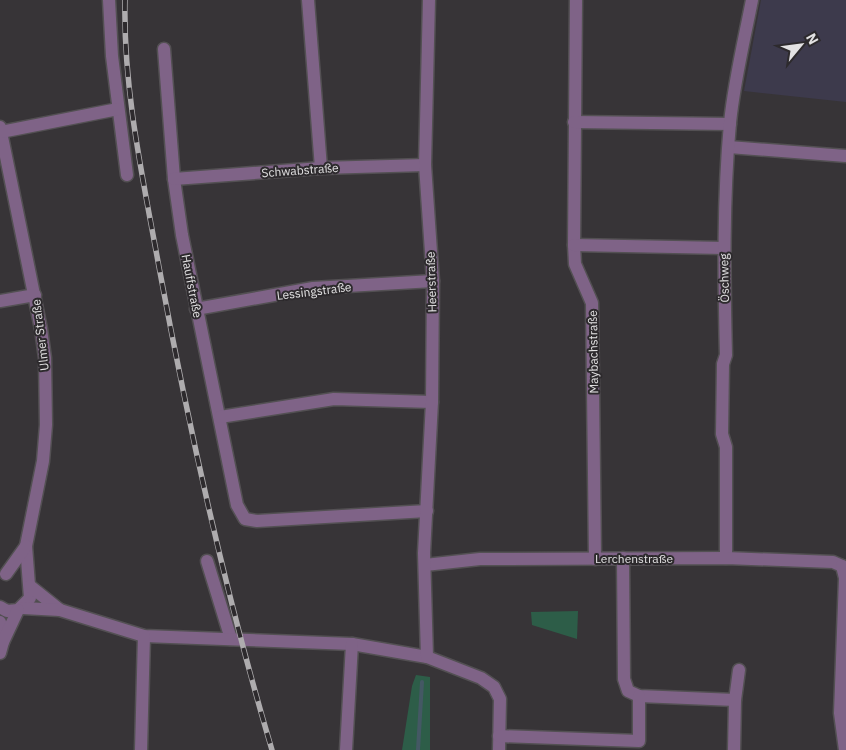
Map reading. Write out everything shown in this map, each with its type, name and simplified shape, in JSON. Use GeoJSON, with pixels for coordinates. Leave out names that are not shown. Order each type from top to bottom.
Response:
{"type":"FeatureCollection","features":[{"type":"Feature","properties":{"kind":"street"},"geometry":{"type":"LineString","coordinates":[[109,0],[118,109],[127,175]]}},
{"type":"Feature","properties":{"kind":"street"},"geometry":{"type":"LineString","coordinates":[[308,0],[321,168]]}},
{"type":"Feature","properties":{"kind":"street","name":"Heerstraße"},"geometry":{"type":"LineString","coordinates":[[426,657],[425,564],[432,402],[433,281],[426,165],[429,0]]}},
{"type":"Feature","properties":{"kind":"street","name":"Maybachstraße"},"geometry":{"type":"LineString","coordinates":[[576,0],[574,245],[575,264],[592,303],[594,558]]}},
{"type":"Feature","properties":{"kind":"street","name":"Öschweg"},"geometry":{"type":"LineString","coordinates":[[726,558],[726,447],[722,434],[723,364],[726,355],[724,248],[733,95],[752,0]]}},
{"type":"Feature","properties":{"kind":"street","name":"Hauffstraße"},"geometry":{"type":"LineString","coordinates":[[164,49],[174,179],[196,309],[237,505],[245,518],[257,521],[427,511]]}},
{"type":"Feature","properties":{"kind":"street"},"geometry":{"type":"LineString","coordinates":[[0,129],[118,109]]}},
{"type":"Feature","properties":{"kind":"street"},"geometry":{"type":"LineString","coordinates":[[574,122],[730,124]]}},
{"type":"Feature","properties":{"kind":"street","name":"Ulmer Straße"},"geometry":{"type":"LineString","coordinates":[[0,129],[35,295],[45,358],[46,425],[43,461],[26,546],[30,598],[20,609],[1,647]]}},
{"type":"Feature","properties":{"kind":"street"},"geometry":{"type":"LineString","coordinates":[[729,147],[846,156]]}},
{"type":"Feature","properties":{"kind":"street","name":"Schwabstraße"},"geometry":{"type":"LineString","coordinates":[[174,179],[321,168],[426,165]]}},
{"type":"Feature","properties":{"kind":"street"},"geometry":{"type":"LineString","coordinates":[[574,245],[724,248]]}},
{"type":"Feature","properties":{"kind":"street","name":"Lessingstraße"},"geometry":{"type":"LineString","coordinates":[[196,309],[313,288],[433,281]]}},
{"type":"Feature","properties":{"kind":"street"},"geometry":{"type":"LineString","coordinates":[[0,301],[35,295]]}},
{"type":"Feature","properties":{"kind":"street"},"geometry":{"type":"LineString","coordinates":[[220,417],[334,400],[432,402]]}},
{"type":"Feature","properties":{"kind":"street","name":"Ulmer Straße"},"geometry":{"type":"LineString","coordinates":[[2,576],[26,546]]}},
{"type":"Feature","properties":{"kind":"street","name":"Lerchenstraße"},"geometry":{"type":"LineString","coordinates":[[425,564],[480,558],[726,558],[844,564]]}},
{"type":"Feature","properties":{"kind":"street"},"geometry":{"type":"LineString","coordinates":[[623,558],[624,679],[628,691],[639,696],[735,700]]}},
{"type":"Feature","properties":{"kind":"street"},"geometry":{"type":"LineString","coordinates":[[207,561],[231,639]]}},
{"type":"Feature","properties":{"kind":"street"},"geometry":{"type":"LineString","coordinates":[[844,564],[840,713],[845,750]]}},
{"type":"Feature","properties":{"kind":"street","name":"Ulmer Straße"},"geometry":{"type":"LineString","coordinates":[[2,576],[18,574],[28,584]]}},
{"type":"Feature","properties":{"kind":"street"},"geometry":{"type":"LineString","coordinates":[[28,584],[60,610]]}},
{"type":"Feature","properties":{"kind":"street"},"geometry":{"type":"LineString","coordinates":[[0,607],[7,611],[20,609],[60,610],[144,636],[352,644],[426,657],[490,682],[500,700],[498,750]]}},
{"type":"Feature","properties":{"kind":"street"},"geometry":{"type":"LineString","coordinates":[[0,622],[1,647]]}},
{"type":"Feature","properties":{"kind":"street"},"geometry":{"type":"LineString","coordinates":[[141,750],[144,636]]}},
{"type":"Feature","properties":{"kind":"street"},"geometry":{"type":"LineString","coordinates":[[346,750],[352,644]]}},
{"type":"Feature","properties":{"kind":"street"},"geometry":{"type":"LineString","coordinates":[[734,750],[735,700],[739,670]]}},
{"type":"Feature","properties":{"kind":"street"},"geometry":{"type":"LineString","coordinates":[[499,736],[639,741],[639,696]]}},
{"type":"Feature","properties":{"kind":"shaded area"},"geometry":{"type":"Polygon","coordinates":[[[761,0],[846,0],[846,102],[744,91],[761,0]]]}},
{"type":"Feature","properties":{"kind":"green space"},"geometry":{"type":"Polygon","coordinates":[[[578,611],[577,639],[532,625],[531,612],[578,611]]]}},
{"type":"Feature","properties":{"kind":"green space"},"geometry":{"type":"Polygon","coordinates":[[[416,675],[430,677],[430,750],[402,750],[412,686],[416,675]]]}},
{"type":"Feature","properties":{"kind":"waterway"},"geometry":{"type":"LineString","coordinates":[[418,750],[422,682]]}},
{"type":"Feature","properties":{"kind":"railway"},"geometry":{"type":"LineString","coordinates":[[125,0],[127,67],[135,134],[171,328],[209,510],[239,631],[272,750]]}}]}
